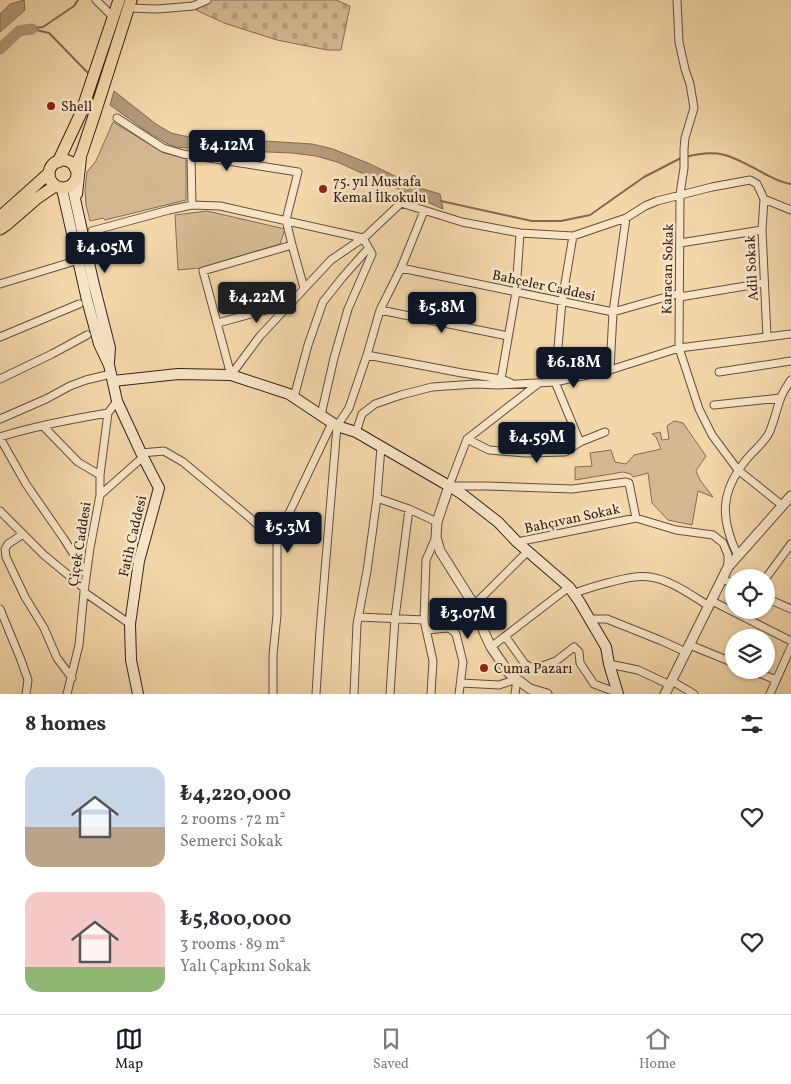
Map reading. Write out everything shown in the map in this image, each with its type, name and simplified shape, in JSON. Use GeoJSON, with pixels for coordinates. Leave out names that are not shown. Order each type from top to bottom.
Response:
{"type":"FeatureCollection","features":[{"type":"Feature","properties":{"kind":"main road"},"geometry":{"type":"LineString","coordinates":[[58,162],[81,113],[119,0]]}},
{"type":"Feature","properties":{"kind":"main road"},"geometry":{"type":"LineString","coordinates":[[75,168],[82,152],[130,4]]}},
{"type":"Feature","properties":{"kind":"main road"},"geometry":{"type":"LineString","coordinates":[[76,200],[82,152]]}},
{"type":"Feature","properties":{"kind":"main road"},"geometry":{"type":"LineString","coordinates":[[0,217],[49,173],[53,165],[66,161],[70,162],[75,168],[76,179],[36,198],[0,229]]}},
{"type":"Feature","properties":{"kind":"main road"},"geometry":{"type":"LineString","coordinates":[[49,173],[51,182],[63,186]]}},
{"type":"Feature","properties":{"kind":"main road","name":"Fatih Caddesi"},"geometry":{"type":"LineString","coordinates":[[63,186],[76,200],[110,348],[111,373]]}},
{"type":"Feature","properties":{"kind":"main road","name":"Fatih Caddesi"},"geometry":{"type":"LineString","coordinates":[[63,186],[87,300],[99,344],[111,373],[117,400],[159,488],[139,562],[130,624],[131,660],[138,694]]}},
{"type":"Feature","properties":{"kind":"main road"},"geometry":{"type":"LineString","coordinates":[[111,373],[231,375],[289,394],[335,424],[356,432],[450,486],[498,522],[517,542],[571,590],[606,647],[618,693]]}},
{"type":"Feature","properties":{"kind":"street"},"geometry":{"type":"LineString","coordinates":[[96,0],[114,17]]}},
{"type":"Feature","properties":{"kind":"street"},"geometry":{"type":"LineString","coordinates":[[130,4],[158,10],[193,6],[207,0]]}},
{"type":"Feature","properties":{"kind":"street","name":"Karacan Sokak"},"geometry":{"type":"LineString","coordinates":[[677,0],[679,42],[694,108],[685,138],[684,168],[680,194],[679,348],[699,409],[712,435],[738,470],[783,506]]}},
{"type":"Feature","properties":{"kind":"street"},"geometry":{"type":"LineString","coordinates":[[117,118],[162,148],[191,155],[298,172],[286,220],[304,288]]}},
{"type":"Feature","properties":{"kind":"street"},"geometry":{"type":"LineString","coordinates":[[191,155],[192,206]]}},
{"type":"Feature","properties":{"kind":"street"},"geometry":{"type":"LineString","coordinates":[[231,375],[260,336],[331,260],[363,238],[401,203],[462,222],[520,232],[573,236],[626,218],[657,200],[750,180],[757,184],[764,199],[791,210]]}},
{"type":"Feature","properties":{"kind":"street","name":"Adil Sokak"},"geometry":{"type":"LineString","coordinates":[[764,199],[762,230],[767,337]]}},
{"type":"Feature","properties":{"kind":"street"},"geometry":{"type":"LineString","coordinates":[[92,231],[169,210],[192,206],[220,206],[363,238],[372,254],[348,309],[321,415]]}},
{"type":"Feature","properties":{"kind":"street"},"geometry":{"type":"LineString","coordinates":[[273,694],[273,654],[277,615],[277,543],[282,528],[335,424],[349,408],[380,310],[401,268],[424,211]]}},
{"type":"Feature","properties":{"kind":"street"},"geometry":{"type":"LineString","coordinates":[[610,370],[613,312],[626,218]]}},
{"type":"Feature","properties":{"kind":"street"},"geometry":{"type":"LineString","coordinates":[[680,243],[762,230]]}},
{"type":"Feature","properties":{"kind":"street"},"geometry":{"type":"LineString","coordinates":[[501,379],[516,292],[520,232]]}},
{"type":"Feature","properties":{"kind":"street"},"geometry":{"type":"LineString","coordinates":[[573,236],[562,301],[555,382],[580,442]]}},
{"type":"Feature","properties":{"kind":"street"},"geometry":{"type":"LineString","coordinates":[[231,375],[203,271],[292,245]]}},
{"type":"Feature","properties":{"kind":"street"},"geometry":{"type":"LineString","coordinates":[[294,397],[308,345],[323,302],[370,248]]}},
{"type":"Feature","properties":{"kind":"street"},"geometry":{"type":"LineString","coordinates":[[0,284],[72,262]]}},
{"type":"Feature","properties":{"kind":"street","name":"Bahçeler Caddesi"},"geometry":{"type":"LineString","coordinates":[[401,268],[613,312],[680,295],[764,283]]}},
{"type":"Feature","properties":{"kind":"street"},"geometry":{"type":"LineString","coordinates":[[0,337],[80,304]]}},
{"type":"Feature","properties":{"kind":"street"},"geometry":{"type":"LineString","coordinates":[[218,323],[289,304]]}},
{"type":"Feature","properties":{"kind":"street"},"geometry":{"type":"LineString","coordinates":[[380,310],[508,336]]}},
{"type":"Feature","properties":{"kind":"street"},"geometry":{"type":"LineString","coordinates":[[356,432],[362,414],[375,404],[432,387],[555,382],[610,370],[679,348],[791,334]]}},
{"type":"Feature","properties":{"kind":"street"},"geometry":{"type":"LineString","coordinates":[[0,379],[87,335]]}},
{"type":"Feature","properties":{"kind":"street"},"geometry":{"type":"LineString","coordinates":[[367,355],[501,379],[516,384]]}},
{"type":"Feature","properties":{"kind":"street"},"geometry":{"type":"LineString","coordinates":[[718,372],[791,361]]}},
{"type":"Feature","properties":{"kind":"street"},"geometry":{"type":"LineString","coordinates":[[0,419],[86,380],[111,373]]}},
{"type":"Feature","properties":{"kind":"street"},"geometry":{"type":"LineString","coordinates":[[738,556],[728,533],[725,520],[728,488],[738,470],[768,435],[776,416],[780,398],[791,380]]}},
{"type":"Feature","properties":{"kind":"street"},"geometry":{"type":"LineString","coordinates":[[431,694],[433,661],[424,620],[426,560],[436,537],[437,522],[467,439],[539,383]]}},
{"type":"Feature","properties":{"kind":"street"},"geometry":{"type":"LineString","coordinates":[[714,405],[780,398]]}},
{"type":"Feature","properties":{"kind":"street","name":"Çiçek Caddesi"},"geometry":{"type":"LineString","coordinates":[[67,694],[78,644],[86,574],[100,496],[100,475],[108,413],[117,400]]}},
{"type":"Feature","properties":{"kind":"street"},"geometry":{"type":"LineString","coordinates":[[86,574],[26,484],[0,438],[24,429],[108,413]]}},
{"type":"Feature","properties":{"kind":"street"},"geometry":{"type":"LineString","coordinates":[[316,694],[335,424]]}},
{"type":"Feature","properties":{"kind":"street"},"geometry":{"type":"LineString","coordinates":[[43,426],[78,462],[100,475]]}},
{"type":"Feature","properties":{"kind":"street"},"geometry":{"type":"LineString","coordinates":[[467,439],[489,450],[525,453],[565,452],[580,442],[605,432]]}},
{"type":"Feature","properties":{"kind":"street"},"geometry":{"type":"LineString","coordinates":[[354,694],[357,624],[377,498],[381,447]]}},
{"type":"Feature","properties":{"kind":"street"},"geometry":{"type":"LineString","coordinates":[[100,496],[142,455],[164,451],[183,462],[277,543]]}},
{"type":"Feature","properties":{"kind":"street"},"geometry":{"type":"LineString","coordinates":[[450,486],[572,489],[626,482],[629,483],[636,518]]}},
{"type":"Feature","properties":{"kind":"street"},"geometry":{"type":"LineString","coordinates":[[665,694],[728,567],[791,496]]}},
{"type":"Feature","properties":{"kind":"street"},"geometry":{"type":"LineString","coordinates":[[377,498],[409,509],[437,522]]}},
{"type":"Feature","properties":{"kind":"street"},"geometry":{"type":"LineString","coordinates":[[390,694],[395,618],[409,509]]}},
{"type":"Feature","properties":{"kind":"street"},"geometry":{"type":"LineString","coordinates":[[0,511],[44,555],[84,590],[130,624]]}},
{"type":"Feature","properties":{"kind":"street","name":"Bahçıvan Sokak"},"geometry":{"type":"LineString","coordinates":[[517,542],[636,518],[676,530],[713,535],[723,543],[728,555],[728,567]]}},
{"type":"Feature","properties":{"kind":"street"},"geometry":{"type":"LineString","coordinates":[[23,534],[8,544],[5,549],[6,557],[58,658],[72,678]]}},
{"type":"Feature","properties":{"kind":"street"},"geometry":{"type":"LineString","coordinates":[[436,537],[440,551],[474,605],[491,646],[509,673],[530,689],[547,694]]}},
{"type":"Feature","properties":{"kind":"street"},"geometry":{"type":"LineString","coordinates":[[773,569],[791,544]]}},
{"type":"Feature","properties":{"kind":"street"},"geometry":{"type":"LineString","coordinates":[[474,605],[528,551]]}},
{"type":"Feature","properties":{"kind":"street"},"geometry":{"type":"LineString","coordinates":[[491,646],[571,590],[628,577],[647,576],[657,578],[680,588],[791,641]]}},
{"type":"Feature","properties":{"kind":"street"},"geometry":{"type":"LineString","coordinates":[[775,602],[791,609]]}},
{"type":"Feature","properties":{"kind":"street"},"geometry":{"type":"LineString","coordinates":[[0,609],[28,680],[26,694]]}},
{"type":"Feature","properties":{"kind":"street"},"geometry":{"type":"LineString","coordinates":[[359,617],[424,620]]}},
{"type":"Feature","properties":{"kind":"street"},"geometry":{"type":"LineString","coordinates":[[590,619],[607,619],[662,641],[725,660]]}},
{"type":"Feature","properties":{"kind":"street"},"geometry":{"type":"LineString","coordinates":[[426,630],[448,628],[456,634],[463,662],[459,694]]}},
{"type":"Feature","properties":{"kind":"street"},"geometry":{"type":"LineString","coordinates":[[506,636],[525,664],[534,669],[556,661],[574,647],[579,652],[580,663],[594,684],[618,693]]}},
{"type":"Feature","properties":{"kind":"street"},"geometry":{"type":"LineString","coordinates":[[770,694],[791,647]]}},
{"type":"Feature","properties":{"kind":"street"},"geometry":{"type":"LineString","coordinates":[[609,664],[638,670],[694,694]]}},
{"type":"Feature","properties":{"kind":"street"},"geometry":{"type":"LineString","coordinates":[[460,683],[499,685],[517,679]]}},
{"type":"Feature","properties":{"kind":"street"},"geometry":{"type":"LineString","coordinates":[[515,694],[517,679]]}},
{"type":"Feature","properties":{"kind":"green space"},"geometry":{"type":"Polygon","coordinates":[[[211,0],[336,0],[350,6],[341,50],[327,50],[277,40],[224,23],[196,10],[211,0]]]}},
{"type":"Feature","properties":{"kind":"green space"},"geometry":{"type":"Polygon","coordinates":[[[113,122],[164,153],[186,158],[186,200],[105,220],[103,218],[90,221],[85,190],[87,172],[96,161],[113,122]]]}},
{"type":"Feature","properties":{"kind":"green space"},"geometry":{"type":"Polygon","coordinates":[[[207,211],[285,229],[280,244],[200,268],[178,270],[175,215],[207,211]]]}},
{"type":"Feature","properties":{"kind":"green space"},"geometry":{"type":"Polygon","coordinates":[[[674,421],[683,423],[706,456],[696,471],[700,480],[713,497],[698,491],[692,525],[668,520],[652,503],[648,473],[633,477],[631,474],[623,472],[575,480],[575,467],[592,466],[590,453],[611,450],[615,462],[626,464],[634,455],[661,449],[656,437],[652,434],[660,432],[662,440],[669,439],[667,426],[674,421]]]}},
{"type":"Feature","properties":{"kind":"shaded area"},"geometry":{"type":"Polygon","coordinates":[[[24,0],[25,10],[0,32],[0,14],[10,4],[24,0]]]}},
{"type":"Feature","properties":{"kind":"shaded area"},"geometry":{"type":"Polygon","coordinates":[[[114,91],[156,124],[171,133],[184,136],[312,144],[333,149],[420,188],[440,194],[443,209],[337,162],[316,156],[176,147],[146,131],[110,105],[114,91]]]}},
{"type":"Feature","properties":{"kind":"waterway"},"geometry":{"type":"LineString","coordinates":[[35,28],[43,27],[74,6],[78,0]]}},
{"type":"Feature","properties":{"kind":"waterway"},"geometry":{"type":"LineString","coordinates":[[32,29],[49,33],[89,74]]}},
{"type":"Feature","properties":{"kind":"waterway"},"geometry":{"type":"LineString","coordinates":[[0,49],[19,31],[32,29]]}},
{"type":"Feature","properties":{"kind":"waterway"},"geometry":{"type":"LineString","coordinates":[[686,157],[709,153],[728,156],[784,183],[791,184]]}},
{"type":"Feature","properties":{"kind":"waterway"},"geometry":{"type":"LineString","coordinates":[[441,201],[532,221],[561,221],[590,215],[644,177],[681,158]]}},
{"type":"Feature","properties":{"kind":"place","name":"Shell"},"geometry":{"type":"Point","coordinates":[51,106]}},
{"type":"Feature","properties":{"kind":"place","name":"75. yıl Mustafa Kemal İlkokulu"},"geometry":{"type":"Point","coordinates":[323,189]}},
{"type":"Feature","properties":{"kind":"place","name":"Cuma Pazarı"},"geometry":{"type":"Point","coordinates":[484,668]}}]}
